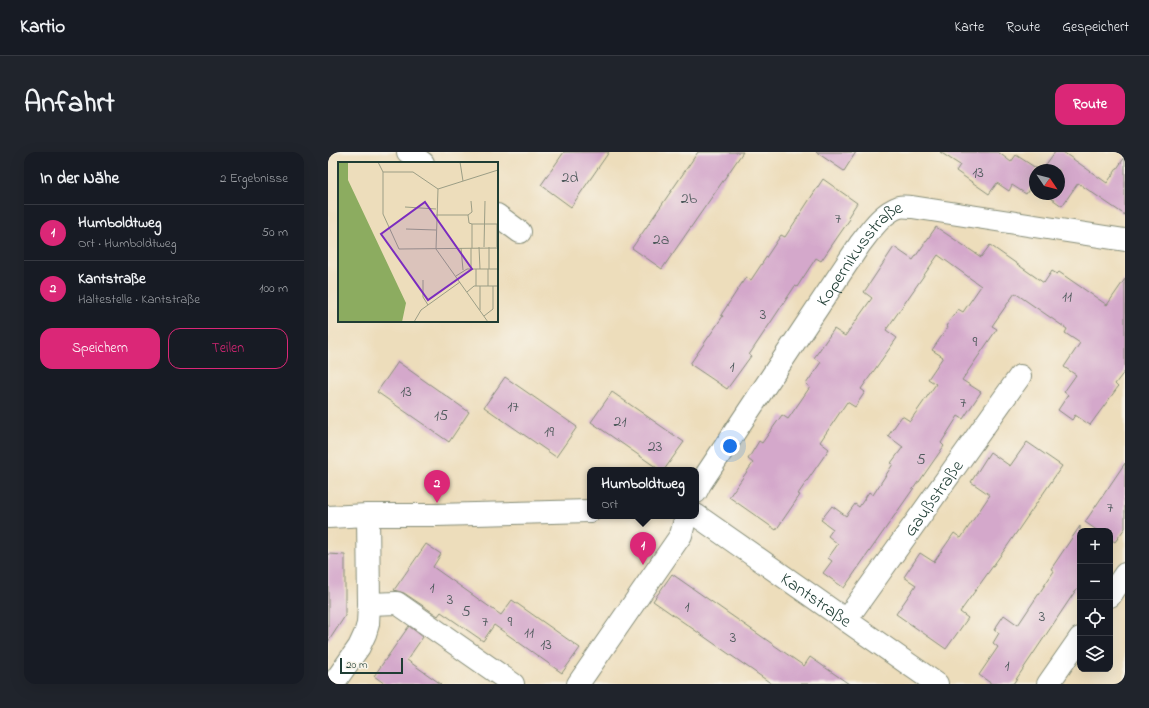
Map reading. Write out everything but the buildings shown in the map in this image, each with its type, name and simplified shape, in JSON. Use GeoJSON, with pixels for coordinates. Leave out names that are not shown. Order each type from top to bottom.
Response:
{"type":"FeatureCollection","features":[{"type":"Feature","properties":{"kind":"street"},"geometry":{"type":"LineString","coordinates":[[408,152],[422,162]]}},
{"type":"Feature","properties":{"kind":"street","name":"Kopernikusstraße"},"geometry":{"type":"LineString","coordinates":[[699,486],[860,244],[876,224],[889,212],[900,207],[912,207],[1125,240]]}},
{"type":"Feature","properties":{"kind":"street"},"geometry":{"type":"LineString","coordinates":[[498,217],[520,232]]}},
{"type":"Feature","properties":{"kind":"street","name":"Gaußstraße"},"geometry":{"type":"LineString","coordinates":[[846,620],[1020,376]]}},
{"type":"Feature","properties":{"kind":"street"},"geometry":{"type":"LineString","coordinates":[[328,517],[587,511]]}},
{"type":"Feature","properties":{"kind":"street"},"geometry":{"type":"LineString","coordinates":[[342,681],[365,634],[368,624],[368,515]]}},
{"type":"Feature","properties":{"kind":"street","name":"Kantstraße"},"geometry":{"type":"LineString","coordinates":[[699,517],[937,684]]}},
{"type":"Feature","properties":{"kind":"street"},"geometry":{"type":"LineString","coordinates":[[578,684],[681,535],[685,519]]}},
{"type":"Feature","properties":{"kind":"street"},"geometry":{"type":"LineString","coordinates":[[1113,592],[1125,574]]}},
{"type":"Feature","properties":{"kind":"street"},"geometry":{"type":"LineString","coordinates":[[369,604],[397,603],[513,684]]}},
{"type":"Feature","properties":{"kind":"street"},"geometry":{"type":"LineString","coordinates":[[1048,684],[1077,642]]}},
{"type":"Feature","properties":{"kind":"place","name":"Kantstraße"},"geometry":{"type":"Point","coordinates":[437,503]}},
{"type":"Feature","properties":{"kind":"place","name":"Humboldtweg"},"geometry":{"type":"Point","coordinates":[643,565]}}]}
